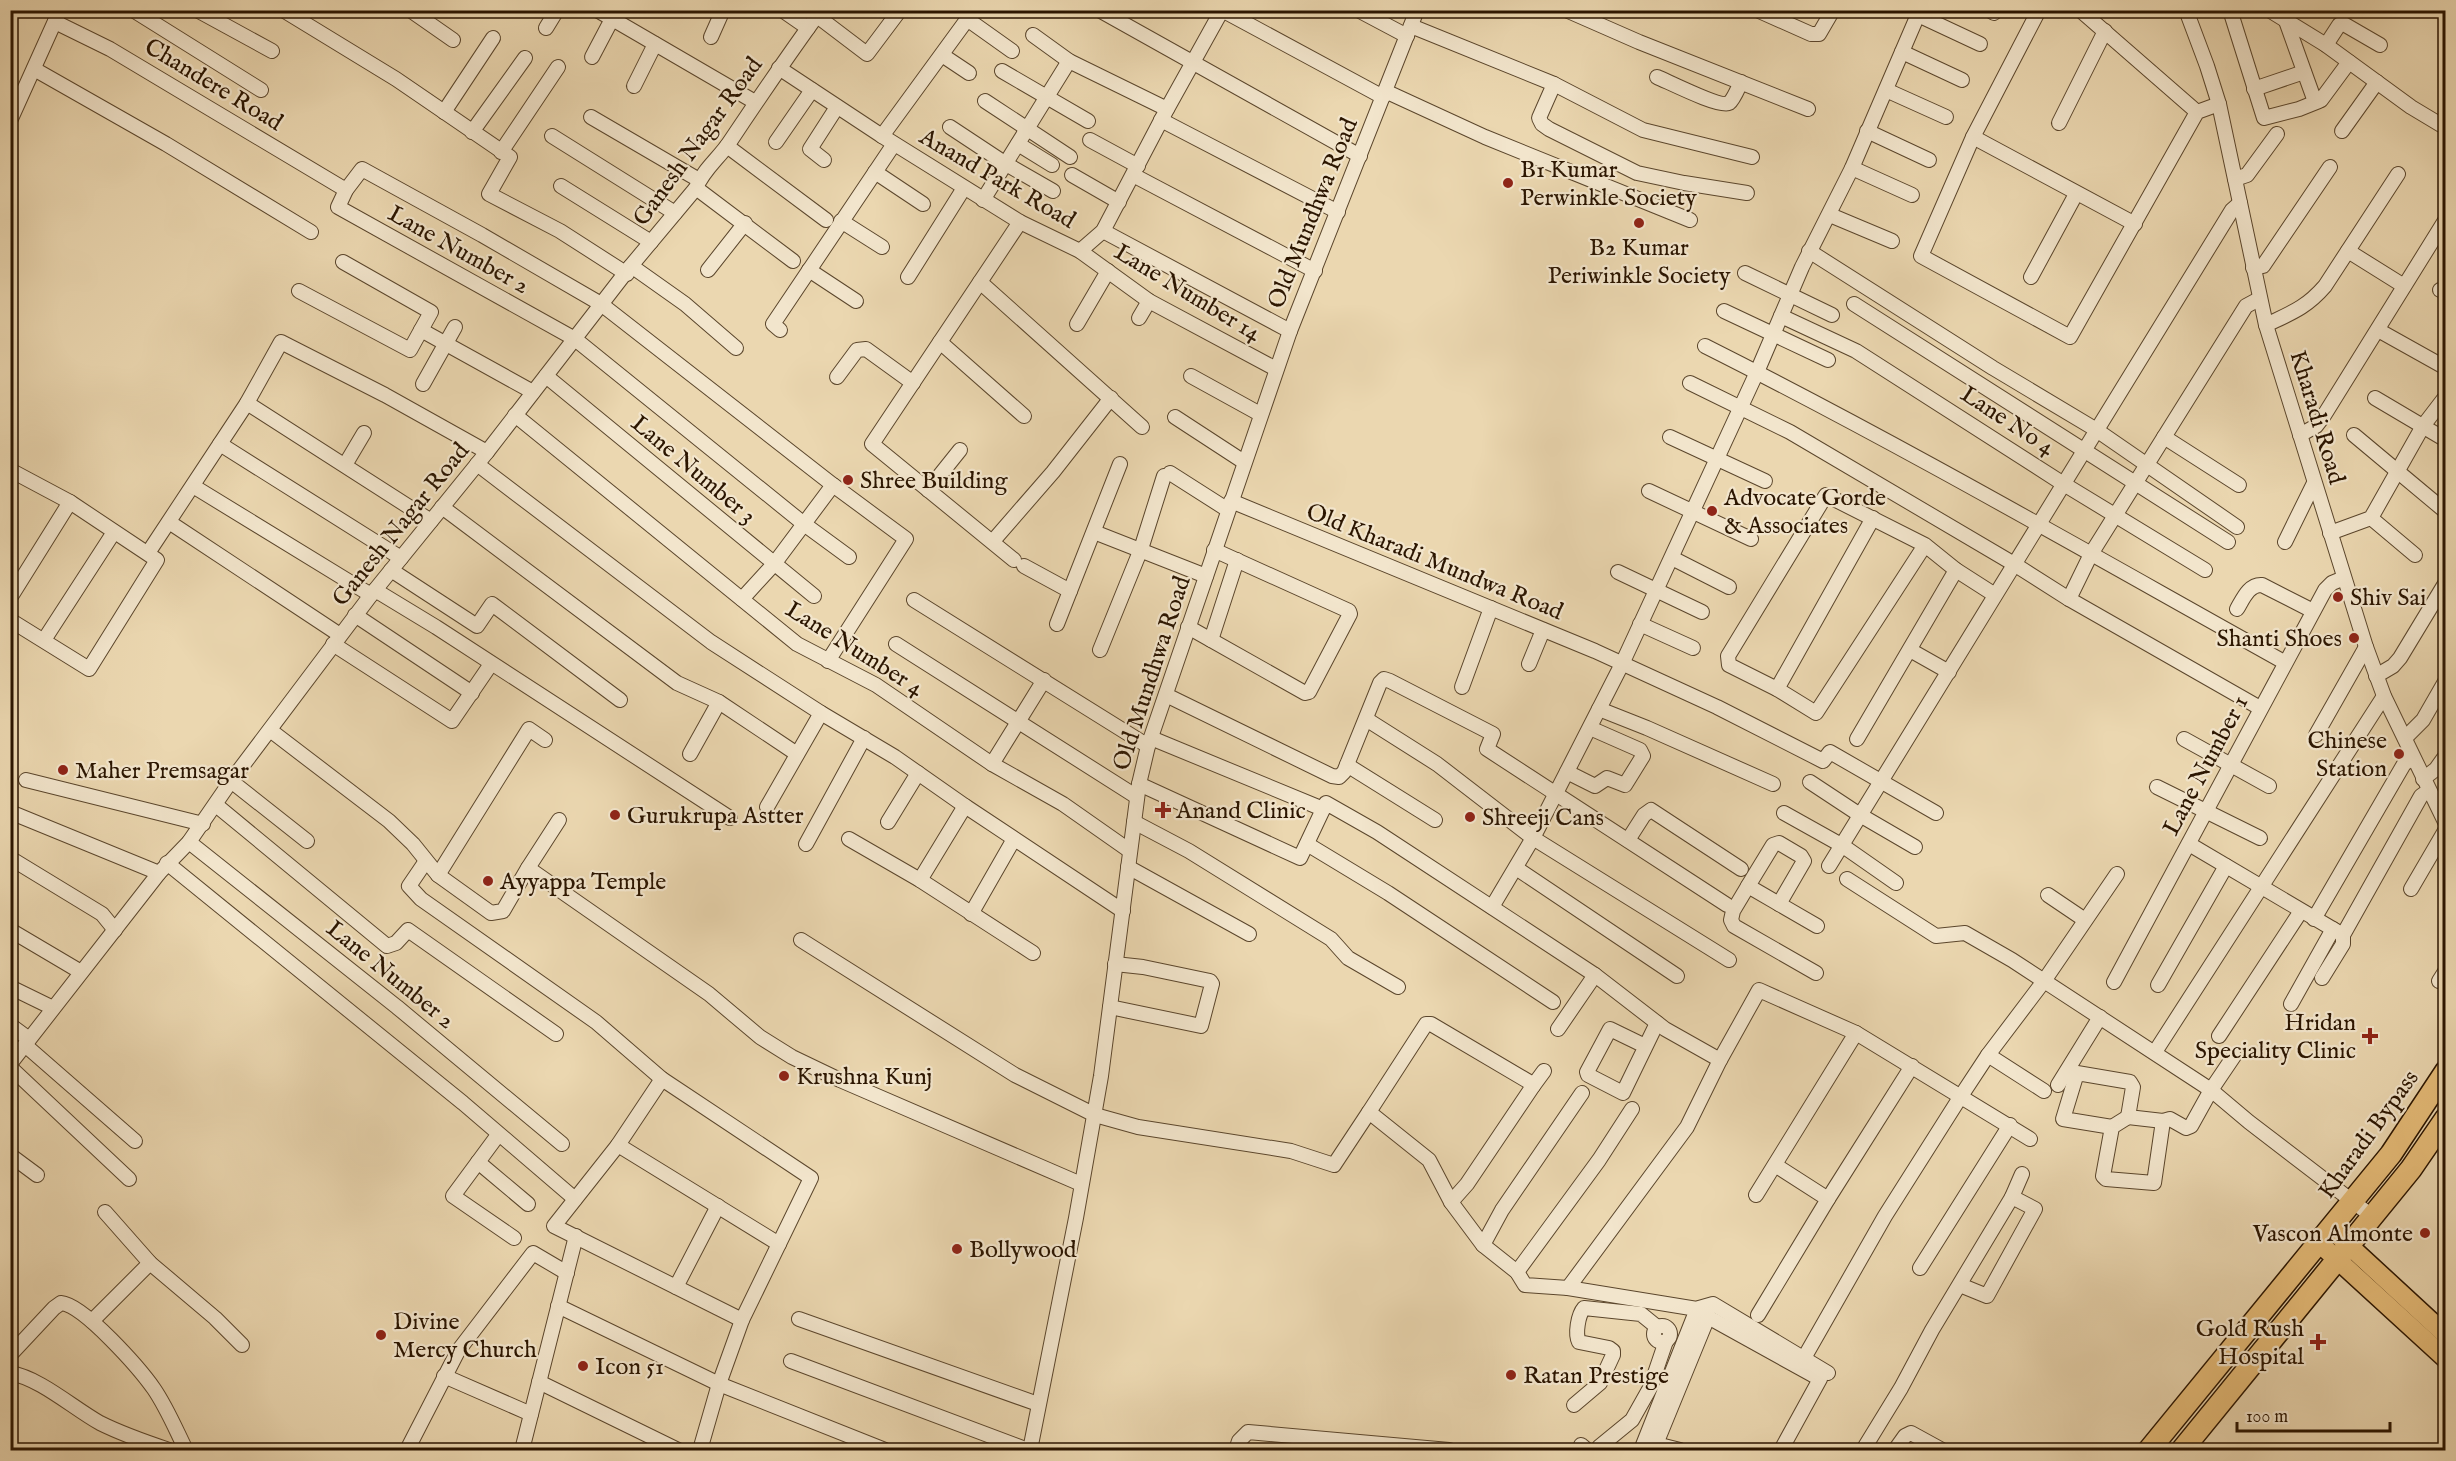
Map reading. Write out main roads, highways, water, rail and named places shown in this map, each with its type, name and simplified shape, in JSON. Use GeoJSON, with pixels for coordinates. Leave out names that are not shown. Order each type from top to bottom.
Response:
{"type":"FeatureCollection","features":[{"type":"Feature","properties":{"kind":"highway","name":"Kharadi Bypass"},"geometry":{"type":"LineString","coordinates":[[2149,1450],[2391,1154],[2445,1071]]}},
{"type":"Feature","properties":{"kind":"highway"},"geometry":{"type":"LineString","coordinates":[[2182,1450],[2373,1217],[2411,1169],[2445,1118]]}},
{"type":"Feature","properties":{"kind":"main road"},"geometry":{"type":"LineString","coordinates":[[2324,1235],[2445,1335]]}},
{"type":"Feature","properties":{"kind":"main road"},"geometry":{"type":"LineString","coordinates":[[2344,1253],[2445,1359]]}},
{"type":"Feature","properties":{"kind":"place","name":"B1 Kumar Perwinkle Society"},"geometry":{"type":"Point","coordinates":[1508,183]}},
{"type":"Feature","properties":{"kind":"place","name":"B2 Kumar Periwinkle Society"},"geometry":{"type":"Point","coordinates":[1639,223]}},
{"type":"Feature","properties":{"kind":"place","name":"Shree Building"},"geometry":{"type":"Point","coordinates":[848,480]}},
{"type":"Feature","properties":{"kind":"place","name":"Advocate Gorde & Associates"},"geometry":{"type":"Point","coordinates":[1712,511]}},
{"type":"Feature","properties":{"kind":"place","name":"Shiv Sai"},"geometry":{"type":"Point","coordinates":[2338,597]}},
{"type":"Feature","properties":{"kind":"place","name":"Shanti Shoes"},"geometry":{"type":"Point","coordinates":[2354,638]}},
{"type":"Feature","properties":{"kind":"place","name":"Chinese Station"},"geometry":{"type":"Point","coordinates":[2399,754]}},
{"type":"Feature","properties":{"kind":"place","name":"Maher Premsagar"},"geometry":{"type":"Point","coordinates":[63,770]}},
{"type":"Feature","properties":{"kind":"place","name":"Anand Clinic"},"geometry":{"type":"Point","coordinates":[1163,810]}},
{"type":"Feature","properties":{"kind":"place","name":"Gurukrupa Astter"},"geometry":{"type":"Point","coordinates":[615,815]}},
{"type":"Feature","properties":{"kind":"place","name":"Shreeji Cans"},"geometry":{"type":"Point","coordinates":[1470,817]}},
{"type":"Feature","properties":{"kind":"place","name":"Ayyappa Temple"},"geometry":{"type":"Point","coordinates":[488,881]}},
{"type":"Feature","properties":{"kind":"place","name":"Hridan Speciality Clinic"},"geometry":{"type":"Point","coordinates":[2370,1036]}},
{"type":"Feature","properties":{"kind":"place","name":"Krushna Kunj"},"geometry":{"type":"Point","coordinates":[784,1076]}},
{"type":"Feature","properties":{"kind":"place","name":"Vascon Almonte"},"geometry":{"type":"Point","coordinates":[2425,1233]}},
{"type":"Feature","properties":{"kind":"place","name":"Bollywood"},"geometry":{"type":"Point","coordinates":[957,1249]}},
{"type":"Feature","properties":{"kind":"place","name":"Divine Mercy Church"},"geometry":{"type":"Point","coordinates":[381,1335]}},
{"type":"Feature","properties":{"kind":"place","name":"Gold Rush Hospital"},"geometry":{"type":"Point","coordinates":[2318,1342]}},
{"type":"Feature","properties":{"kind":"place","name":"Icon 51"},"geometry":{"type":"Point","coordinates":[583,1366]}},
{"type":"Feature","properties":{"kind":"place","name":"Ratan Prestige"},"geometry":{"type":"Point","coordinates":[1511,1375]}}]}
